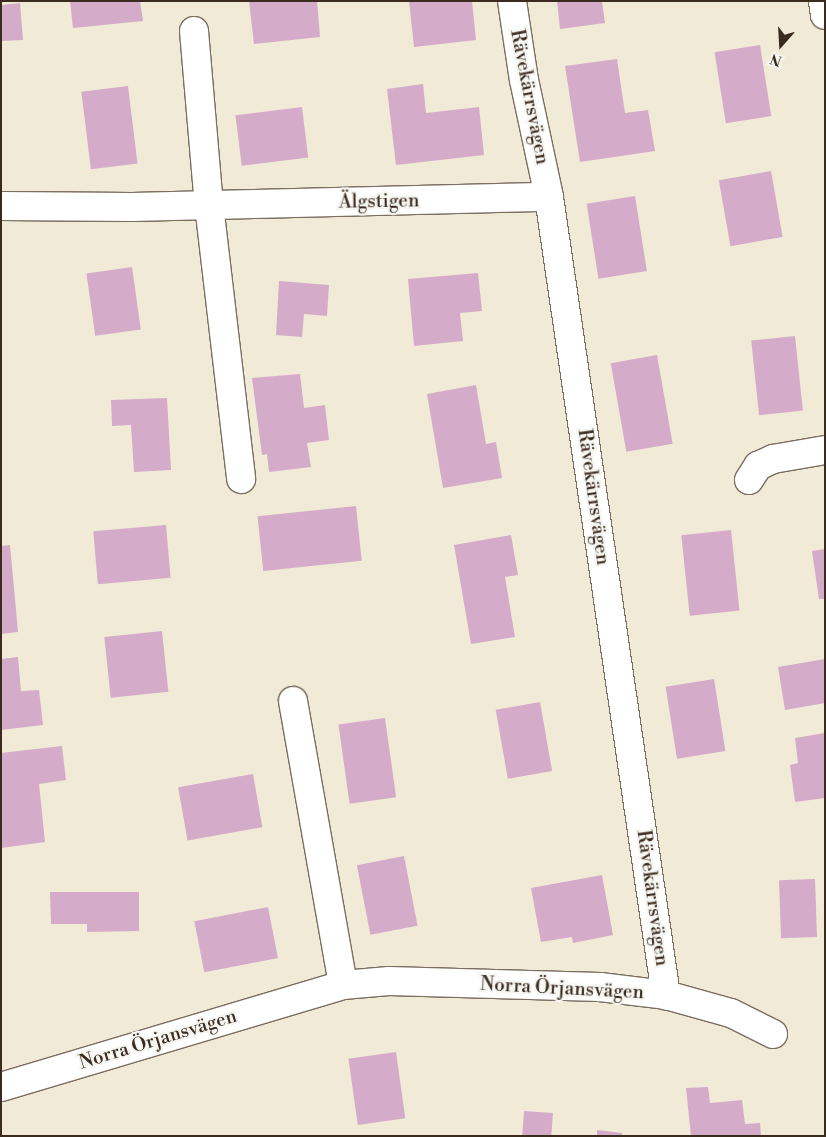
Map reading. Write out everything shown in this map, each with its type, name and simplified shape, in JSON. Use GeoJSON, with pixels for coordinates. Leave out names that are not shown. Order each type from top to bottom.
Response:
{"type":"FeatureCollection","features":[{"type":"Feature","properties":{"kind":"street","name":"Rävekärrsvägen"},"geometry":{"type":"LineString","coordinates":[[512,1],[524,80],[549,197],[666,995]]}},
{"type":"Feature","properties":{"kind":"street"},"geometry":{"type":"LineString","coordinates":[[822,1],[825,15]]}},
{"type":"Feature","properties":{"kind":"street"},"geometry":{"type":"LineString","coordinates":[[194,31],[209,205],[241,479]]}},
{"type":"Feature","properties":{"kind":"street","name":"Älgstigen"},"geometry":{"type":"LineString","coordinates":[[1,206],[209,205],[549,197]]}},
{"type":"Feature","properties":{"kind":"street"},"geometry":{"type":"LineString","coordinates":[[749,480],[758,466],[773,459],[825,450]]}},
{"type":"Feature","properties":{"kind":"street"},"geometry":{"type":"LineString","coordinates":[[292,701],[344,985]]}},
{"type":"Feature","properties":{"kind":"street","name":"Norra Örjansvägen"},"geometry":{"type":"LineString","coordinates":[[1,1087],[344,985],[399,982],[600,988],[666,995],[731,1013],[773,1034]]}},
{"type":"Feature","properties":{"kind":"building"},"geometry":{"type":"Polygon","coordinates":[[[70,1],[140,1],[143,21],[73,28],[70,1]]]}},
{"type":"Feature","properties":{"kind":"building"},"geometry":{"type":"Polygon","coordinates":[[[249,1],[317,1],[320,37],[254,44],[249,1]]]}},
{"type":"Feature","properties":{"kind":"building"},"geometry":{"type":"Polygon","coordinates":[[[409,1],[472,1],[476,40],[414,47],[409,1]]]}},
{"type":"Feature","properties":{"kind":"building"},"geometry":{"type":"Polygon","coordinates":[[[557,1],[602,1],[605,23],[560,29],[557,1]]]}},
{"type":"Feature","properties":{"kind":"building"},"geometry":{"type":"Polygon","coordinates":[[[20,3],[23,40],[1,41],[1,5],[20,3]]]}},
{"type":"Feature","properties":{"kind":"building"},"geometry":{"type":"Polygon","coordinates":[[[760,45],[771,116],[726,123],[715,52],[760,45]]]}},
{"type":"Feature","properties":{"kind":"building"},"geometry":{"type":"Polygon","coordinates":[[[617,59],[625,113],[648,110],[655,151],[580,162],[565,66],[617,59]]]}},
{"type":"Feature","properties":{"kind":"building"},"geometry":{"type":"Polygon","coordinates":[[[423,84],[426,113],[479,107],[484,155],[396,165],[387,89],[423,84]]]}},
{"type":"Feature","properties":{"kind":"building"},"geometry":{"type":"Polygon","coordinates":[[[128,86],[138,163],[91,169],[81,92],[128,86]]]}},
{"type":"Feature","properties":{"kind":"building"},"geometry":{"type":"Polygon","coordinates":[[[302,107],[308,158],[242,166],[235,115],[302,107]]]}},
{"type":"Feature","properties":{"kind":"building"},"geometry":{"type":"Polygon","coordinates":[[[771,171],[783,237],[730,246],[719,180],[771,171]]]}},
{"type":"Feature","properties":{"kind":"building"},"geometry":{"type":"Polygon","coordinates":[[[635,196],[647,271],[598,279],[587,204],[635,196]]]}},
{"type":"Feature","properties":{"kind":"building"},"geometry":{"type":"Polygon","coordinates":[[[132,267],[141,329],[95,336],[86,273],[132,267]]]}},
{"type":"Feature","properties":{"kind":"building"},"geometry":{"type":"Polygon","coordinates":[[[478,273],[482,311],[460,313],[463,341],[414,346],[408,279],[478,273]]]}},
{"type":"Feature","properties":{"kind":"building"},"geometry":{"type":"Polygon","coordinates":[[[279,281],[329,285],[327,316],[304,314],[302,337],[276,335],[279,281]]]}},
{"type":"Feature","properties":{"kind":"building"},"geometry":{"type":"Polygon","coordinates":[[[795,336],[803,411],[759,415],[751,341],[795,336]]]}},
{"type":"Feature","properties":{"kind":"building"},"geometry":{"type":"Polygon","coordinates":[[[657,355],[673,444],[626,452],[611,363],[657,355]]]}},
{"type":"Feature","properties":{"kind":"building"},"geometry":{"type":"Polygon","coordinates":[[[300,374],[304,408],[325,405],[329,440],[307,443],[311,467],[269,472],[267,454],[262,455],[252,378],[300,374]]]}},
{"type":"Feature","properties":{"kind":"building"},"geometry":{"type":"Polygon","coordinates":[[[476,385],[486,444],[496,442],[502,478],[443,488],[427,394],[476,385]]]}},
{"type":"Feature","properties":{"kind":"building"},"geometry":{"type":"Polygon","coordinates":[[[167,398],[171,470],[134,472],[131,425],[112,426],[111,400],[167,398]]]}},
{"type":"Feature","properties":{"kind":"building"},"geometry":{"type":"Polygon","coordinates":[[[356,506],[362,561],[263,571],[258,516],[356,506]]]}},
{"type":"Feature","properties":{"kind":"building"},"geometry":{"type":"Polygon","coordinates":[[[166,525],[171,578],[98,584],[93,531],[166,525]]]}},
{"type":"Feature","properties":{"kind":"building"},"geometry":{"type":"Polygon","coordinates":[[[731,530],[739,611],[690,616],[681,535],[731,530]]]}},
{"type":"Feature","properties":{"kind":"building"},"geometry":{"type":"Polygon","coordinates":[[[511,535],[518,575],[505,577],[515,637],[471,644],[454,545],[511,535]]]}},
{"type":"Feature","properties":{"kind":"building"},"geometry":{"type":"Polygon","coordinates":[[[10,545],[18,632],[1,634],[1,546],[10,545]]]}},
{"type":"Feature","properties":{"kind":"building"},"geometry":{"type":"Polygon","coordinates":[[[825,549],[825,599],[819,599],[812,551],[825,549]]]}},
{"type":"Feature","properties":{"kind":"building"},"geometry":{"type":"Polygon","coordinates":[[[162,631],[168,692],[111,698],[104,637],[162,631]]]}},
{"type":"Feature","properties":{"kind":"building"},"geometry":{"type":"Polygon","coordinates":[[[18,657],[21,691],[39,690],[43,725],[1,730],[1,659],[18,657]]]}},
{"type":"Feature","properties":{"kind":"building"},"geometry":{"type":"Polygon","coordinates":[[[825,659],[825,703],[785,710],[778,667],[825,659]]]}},
{"type":"Feature","properties":{"kind":"building"},"geometry":{"type":"Polygon","coordinates":[[[714,679],[725,751],[677,759],[666,687],[714,679]]]}},
{"type":"Feature","properties":{"kind":"building"},"geometry":{"type":"Polygon","coordinates":[[[540,702],[552,771],[508,779],[496,710],[540,702]]]}},
{"type":"Feature","properties":{"kind":"building"},"geometry":{"type":"Polygon","coordinates":[[[385,718],[396,797],[350,804],[338,725],[385,718]]]}},
{"type":"Feature","properties":{"kind":"building"},"geometry":{"type":"Polygon","coordinates":[[[825,733],[825,798],[795,802],[790,765],[798,763],[795,738],[825,733]]]}},
{"type":"Feature","properties":{"kind":"building"},"geometry":{"type":"Polygon","coordinates":[[[62,746],[66,780],[39,784],[45,842],[1,848],[1,753],[62,746]]]}},
{"type":"Feature","properties":{"kind":"building"},"geometry":{"type":"Polygon","coordinates":[[[253,774],[262,827],[188,840],[178,787],[253,774]]]}},
{"type":"Feature","properties":{"kind":"building"},"geometry":{"type":"Polygon","coordinates":[[[404,856],[418,926],[370,935],[357,865],[404,856]]]}},
{"type":"Feature","properties":{"kind":"building"},"geometry":{"type":"Polygon","coordinates":[[[602,875],[613,935],[573,943],[572,937],[541,942],[531,888],[602,875]]]}},
{"type":"Feature","properties":{"kind":"building"},"geometry":{"type":"Polygon","coordinates":[[[815,879],[817,937],[781,938],[779,880],[815,879]]]}},
{"type":"Feature","properties":{"kind":"building"},"geometry":{"type":"Polygon","coordinates":[[[50,892],[139,892],[139,931],[87,932],[87,924],[51,924],[50,892]]]}},
{"type":"Feature","properties":{"kind":"building"},"geometry":{"type":"Polygon","coordinates":[[[268,907],[278,958],[204,972],[194,921],[268,907]]]}},
{"type":"Feature","properties":{"kind":"building"},"geometry":{"type":"Polygon","coordinates":[[[396,1052],[405,1118],[358,1125],[348,1059],[396,1052]]]}},
{"type":"Feature","properties":{"kind":"building"},"geometry":{"type":"Polygon","coordinates":[[[708,1087],[710,1103],[742,1100],[745,1124],[760,1123],[761,1136],[691,1136],[686,1088],[708,1087]]]}},
{"type":"Feature","properties":{"kind":"building"},"geometry":{"type":"Polygon","coordinates":[[[524,1111],[553,1113],[551,1136],[522,1136],[524,1111]]]}},
{"type":"Feature","properties":{"kind":"building"},"geometry":{"type":"Polygon","coordinates":[[[597,1130],[622,1133],[622,1136],[597,1136],[597,1130]]]}}]}
